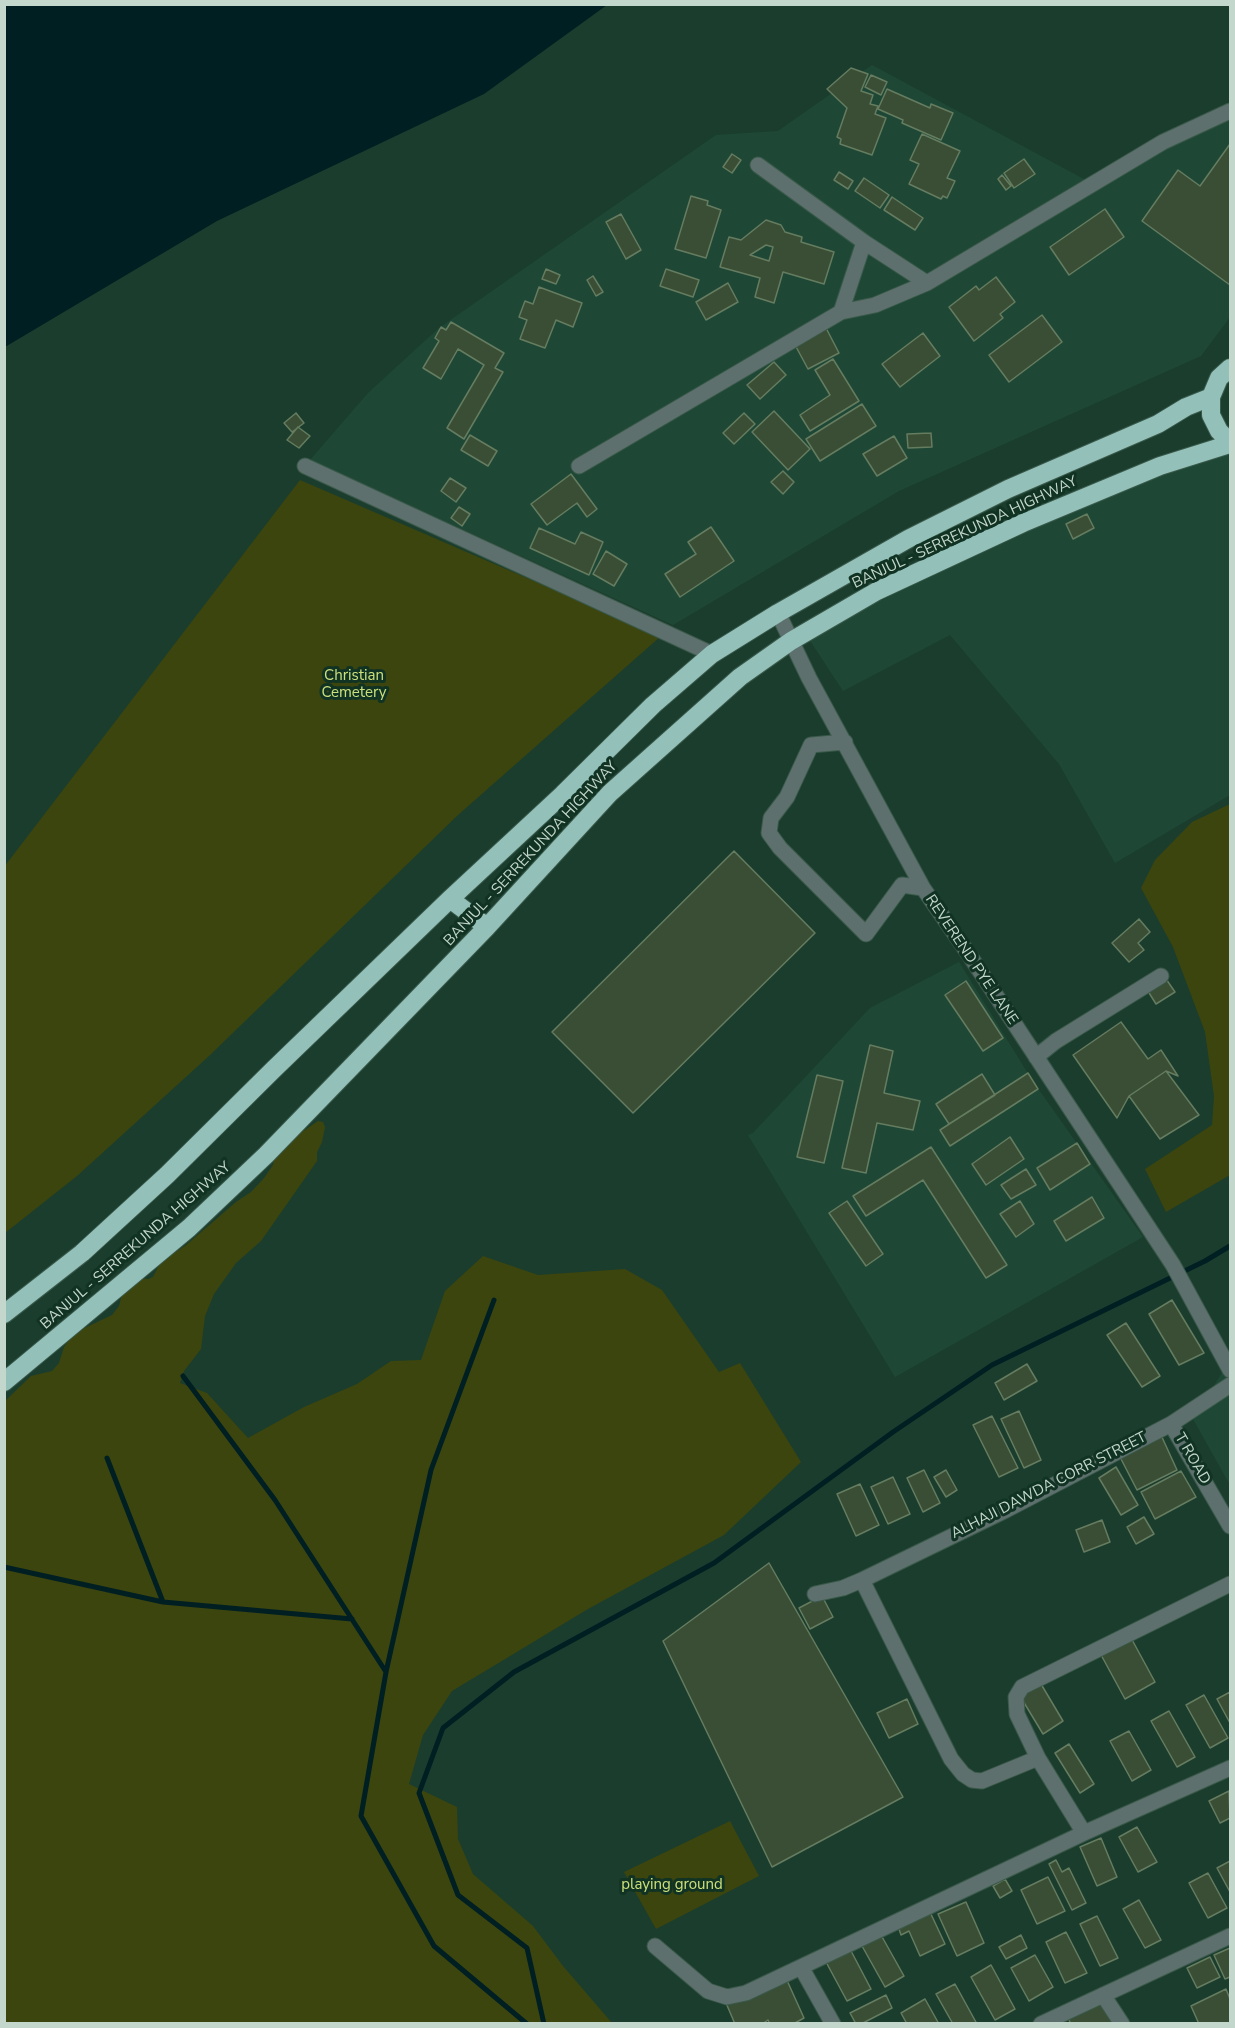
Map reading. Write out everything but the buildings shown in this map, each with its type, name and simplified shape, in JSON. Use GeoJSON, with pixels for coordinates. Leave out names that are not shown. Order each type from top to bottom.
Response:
{"type":"FeatureCollection","features":[{"type":"Feature","properties":{"kind":"highway"},"geometry":{"type":"LineString","coordinates":[[1225,373],[1211,397],[1211,415],[1219,431],[1230,443]]}},
{"type":"Feature","properties":{"kind":"highway","name":"BANJUL - SERREKUNDA HIGHWAY"},"geometry":{"type":"LineString","coordinates":[[4,1314],[82,1253],[166,1175],[653,705],[712,654],[778,613],[908,539],[998,494],[1158,424],[1186,407],[1211,397]]}},
{"type":"Feature","properties":{"kind":"highway","name":"BANJUL - SERREKUNDA HIGHWAY"},"geometry":{"type":"LineString","coordinates":[[4,1382],[198,1220],[266,1155],[487,927],[610,793],[740,677],[791,641],[877,591],[1023,523],[1160,465],[1189,458],[1230,443]]}},
{"type":"Feature","properties":{"kind":"highway"},"geometry":{"type":"LineString","coordinates":[[450,899],[487,927]]}},
{"type":"Feature","properties":{"kind":"street"},"geometry":{"type":"LineString","coordinates":[[579,466],[841,312],[875,305],[927,283],[1163,142],[1230,111]]}},
{"type":"Feature","properties":{"kind":"street"},"geometry":{"type":"LineString","coordinates":[[758,165],[864,242],[927,283]]}},
{"type":"Feature","properties":{"kind":"street"},"geometry":{"type":"LineString","coordinates":[[841,312],[864,242]]}},
{"type":"Feature","properties":{"kind":"street"},"geometry":{"type":"LineString","coordinates":[[1225,373],[1230,357]]}},
{"type":"Feature","properties":{"kind":"street"},"geometry":{"type":"LineString","coordinates":[[305,466],[712,654]]}},
{"type":"Feature","properties":{"kind":"street","name":"REVEREND PYE LANE"},"geometry":{"type":"LineString","coordinates":[[778,613],[923,888],[1173,1265],[1230,1370]]}},
{"type":"Feature","properties":{"kind":"street"},"geometry":{"type":"LineString","coordinates":[[845,742],[811,746],[787,797],[771,818],[769,832],[780,848],[866,934],[902,885],[923,888]]}},
{"type":"Feature","properties":{"kind":"street"},"geometry":{"type":"LineString","coordinates":[[1036,1057],[1056,1041],[1161,976]]}},
{"type":"Feature","properties":{"kind":"street","name":"ALHAJI DAWDA CORR STREET"},"geometry":{"type":"LineString","coordinates":[[815,1594],[843,1588],[862,1580],[1006,1510],[1171,1424],[1230,1385]]}},
{"type":"Feature","properties":{"kind":"street","name":"T ROAD"},"geometry":{"type":"LineString","coordinates":[[1171,1424],[1230,1526]]}},
{"type":"Feature","properties":{"kind":"street"},"geometry":{"type":"LineString","coordinates":[[862,1580],[951,1759],[963,1774],[972,1780],[982,1781],[1038,1758]]}},
{"type":"Feature","properties":{"kind":"street"},"geometry":{"type":"LineString","coordinates":[[1084,1833],[1038,1758],[1017,1714],[1016,1697],[1022,1687],[1230,1584]]}},
{"type":"Feature","properties":{"kind":"street"},"geometry":{"type":"LineString","coordinates":[[655,1946],[708,1991],[727,1996],[747,1993],[1084,1833],[1230,1768]]}},
{"type":"Feature","properties":{"kind":"street"},"geometry":{"type":"LineString","coordinates":[[1041,2024],[1230,1936]]}},
{"type":"Feature","properties":{"kind":"street"},"geometry":{"type":"LineString","coordinates":[[801,1967],[833,2024]]}},
{"type":"Feature","properties":{"kind":"street"},"geometry":{"type":"LineString","coordinates":[[1103,1995],[1122,2024]]}},
{"type":"Feature","properties":{"kind":"shaded area"},"geometry":{"type":"Polygon","coordinates":[[[872,65],[1093,184],[1199,131],[1230,119],[1230,317],[1201,356],[899,491],[673,625],[310,460],[368,393],[439,328],[716,135],[778,131],[872,65]]]}},
{"type":"Feature","properties":{"kind":"shaded area"},"geometry":{"type":"Polygon","coordinates":[[[1230,453],[1230,795],[1115,863],[1059,764],[950,635],[843,691],[809,639],[1003,535],[1152,474],[1230,453]]]}},
{"type":"Feature","properties":{"kind":"shaded area"},"geometry":{"type":"Polygon","coordinates":[[[959,962],[1032,1080],[1143,1237],[895,1377],[748,1135],[753,1133],[870,1008],[959,962]]]}},
{"type":"Feature","properties":{"kind":"shaded area"},"geometry":{"type":"Polygon","coordinates":[[[1230,1365],[1230,1485],[1193,1419],[1225,1368],[1230,1365]]]}},
{"type":"Feature","properties":{"kind":"green space","name":"Christian Cemetery"},"geometry":{"type":"Polygon","coordinates":[[[300,480],[661,636],[458,815],[209,1056],[77,1176],[5,1233],[4,867],[300,480]]]}},
{"type":"Feature","properties":{"kind":"green space"},"geometry":{"type":"Polygon","coordinates":[[[1230,804],[1230,1175],[1166,1212],[1145,1169],[1212,1125],[1214,1096],[1205,1032],[1173,947],[1141,888],[1155,860],[1192,822],[1230,804]]]}},
{"type":"Feature","properties":{"kind":"green space"},"geometry":{"type":"Polygon","coordinates":[[[318,1121],[323,1122],[325,1127],[317,1152],[317,1161],[261,1241],[236,1263],[214,1294],[205,1316],[201,1349],[184,1371],[180,1383],[207,1393],[248,1438],[304,1407],[357,1384],[391,1361],[421,1360],[445,1291],[483,1256],[538,1275],[625,1269],[662,1290],[719,1372],[740,1363],[801,1462],[724,1535],[588,1609],[452,1691],[423,1735],[409,1784],[457,1807],[458,1839],[473,1874],[533,1926],[563,1966],[612,2023],[5,2024],[5,1401],[31,1376],[52,1371],[59,1363],[64,1347],[74,1333],[112,1315],[119,1306],[122,1294],[137,1278],[153,1277],[166,1258],[185,1246],[251,1192],[273,1165],[275,1153],[318,1121]]]}},
{"type":"Feature","properties":{"kind":"green space","name":"playing ground"},"geometry":{"type":"Polygon","coordinates":[[[730,1821],[759,1876],[656,1929],[624,1872],[730,1821]]]}},
{"type":"Feature","properties":{"kind":"water"},"geometry":{"type":"Polygon","coordinates":[[[5,4],[607,5],[484,94],[217,221],[5,347],[5,4]]]}},
{"type":"Feature","properties":{"kind":"waterway"},"geometry":{"type":"LineString","coordinates":[[544,2024],[527,1948],[458,1895],[419,1793],[443,1728],[514,1672],[714,1563],[893,1432],[992,1365],[1205,1261],[1230,1246]]}},
{"type":"Feature","properties":{"kind":"waterway"},"geometry":{"type":"LineString","coordinates":[[494,1300],[431,1470],[386,1672],[361,1816],[434,1946],[527,2024]]}},
{"type":"Feature","properties":{"kind":"waterway"},"geometry":{"type":"LineString","coordinates":[[183,1376],[275,1500],[386,1672]]}},
{"type":"Feature","properties":{"kind":"waterway"},"geometry":{"type":"LineString","coordinates":[[107,1458],[163,1602]]}},
{"type":"Feature","properties":{"kind":"waterway"},"geometry":{"type":"LineString","coordinates":[[4,1567],[163,1602],[352,1619]]}}]}
